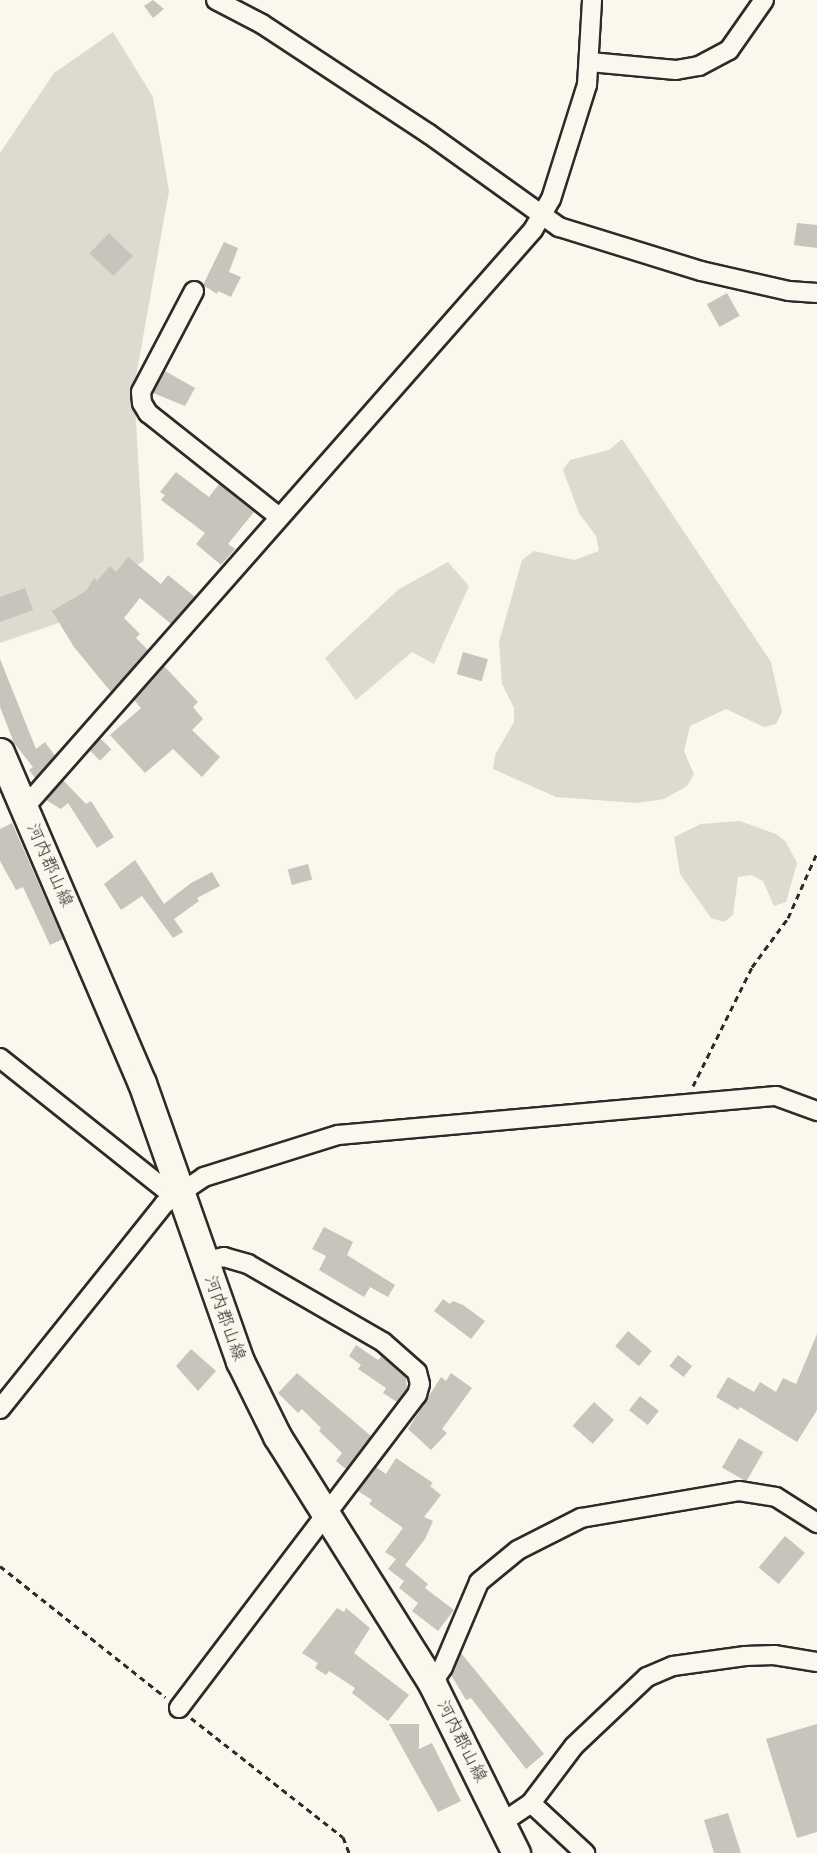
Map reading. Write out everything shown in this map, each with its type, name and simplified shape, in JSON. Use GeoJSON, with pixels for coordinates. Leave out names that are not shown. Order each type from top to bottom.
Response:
{"type":"FeatureCollection","features":[{"type":"Feature","properties":{"kind":"main road","name":"河内郡山線"},"geometry":{"type":"LineString","coordinates":[[0,752],[138,1073],[176,1193],[205,1261],[240,1361],[277,1436],[432,1683],[503,1822],[516,1853]]}},
{"type":"Feature","properties":{"kind":"street"},"geometry":{"type":"LineString","coordinates":[[216,0],[290,43],[543,215],[581,236],[701,271],[789,291],[817,292]]}},
{"type":"Feature","properties":{"kind":"street"},"geometry":{"type":"LineString","coordinates":[[24,808],[543,215],[570,141],[590,62],[592,0]]}},
{"type":"Feature","properties":{"kind":"street"},"geometry":{"type":"LineString","coordinates":[[590,62],[676,70],[699,66],[729,50],[764,0]]}},
{"type":"Feature","properties":{"kind":"street"},"geometry":{"type":"LineString","coordinates":[[194,291],[141,392],[142,403],[148,413],[279,517]]}},
{"type":"Feature","properties":{"kind":"street"},"geometry":{"type":"LineString","coordinates":[[0,1058],[176,1193]]}},
{"type":"Feature","properties":{"kind":"street"},"geometry":{"type":"LineString","coordinates":[[0,1409],[176,1193],[204,1176],[338,1135],[776,1096],[817,1111]]}},
{"type":"Feature","properties":{"kind":"street"},"geometry":{"type":"LineString","coordinates":[[179,1708],[324,1514],[417,1395],[420,1384],[417,1372],[376,1337],[248,1264],[224,1257],[205,1261]]}},
{"type":"Feature","properties":{"kind":"street"},"geometry":{"type":"LineString","coordinates":[[432,1683],[443,1667],[479,1582],[518,1550],[581,1518],[739,1491],[776,1497],[814,1513]]}},
{"type":"Feature","properties":{"kind":"street"},"geometry":{"type":"LineString","coordinates":[[503,1822],[531,1803],[574,1746],[647,1677],[673,1666],[745,1656],[774,1654],[817,1662]]}},
{"type":"Feature","properties":{"kind":"street"},"geometry":{"type":"LineString","coordinates":[[531,1803],[585,1853]]}},
{"type":"Feature","properties":{"kind":"path"},"geometry":{"type":"LineString","coordinates":[[684,1104],[752,967],[788,918],[817,853]]}},
{"type":"Feature","properties":{"kind":"shaded area"},"geometry":{"type":"Polygon","coordinates":[[[113,32],[153,97],[169,191],[134,388],[144,560],[70,619],[0,643],[0,153],[54,73],[113,32]]]}},
{"type":"Feature","properties":{"kind":"shaded area"},"geometry":{"type":"Polygon","coordinates":[[[622,439],[771,662],[782,712],[776,724],[764,727],[726,709],[690,726],[684,751],[694,774],[687,786],[664,799],[637,803],[556,797],[493,769],[495,755],[514,722],[514,708],[502,684],[499,642],[522,560],[534,551],[574,560],[599,551],[596,536],[579,513],[563,470],[570,460],[609,450],[622,439]]]}},
{"type":"Feature","properties":{"kind":"shaded area"},"geometry":{"type":"Polygon","coordinates":[[[448,562],[469,586],[434,664],[412,652],[356,700],[325,658],[399,589],[448,562]]]}},
{"type":"Feature","properties":{"kind":"shaded area"},"geometry":{"type":"Polygon","coordinates":[[[740,821],[776,834],[786,842],[797,863],[786,902],[774,906],[763,881],[751,875],[738,877],[733,915],[724,922],[711,918],[680,874],[674,837],[701,824],[740,821]]]}},
{"type":"Feature","properties":{"kind":"building"},"geometry":{"type":"Polygon","coordinates":[[[153,0],[164,9],[153,18],[144,6],[153,0]]]}},
{"type":"Feature","properties":{"kind":"building"},"geometry":{"type":"Polygon","coordinates":[[[797,223],[817,225],[817,248],[794,245],[797,223]]]}},
{"type":"Feature","properties":{"kind":"building"},"geometry":{"type":"Polygon","coordinates":[[[109,233],[133,256],[113,276],[90,253],[109,233]]]}},
{"type":"Feature","properties":{"kind":"building"},"geometry":{"type":"Polygon","coordinates":[[[224,242],[238,248],[229,272],[241,277],[231,297],[218,291],[217,294],[203,285],[224,242]]]}},
{"type":"Feature","properties":{"kind":"building"},"geometry":{"type":"Polygon","coordinates":[[[727,293],[740,316],[719,327],[707,304],[727,293]]]}},
{"type":"Feature","properties":{"kind":"building"},"geometry":{"type":"Polygon","coordinates":[[[165,371],[195,388],[185,406],[153,393],[165,371]]]}},
{"type":"Feature","properties":{"kind":"building"},"geometry":{"type":"Polygon","coordinates":[[[176,472],[209,497],[219,484],[254,512],[228,544],[235,549],[221,565],[196,544],[205,533],[161,500],[165,495],[160,492],[176,472]]]}},
{"type":"Feature","properties":{"kind":"building"},"geometry":{"type":"Polygon","coordinates":[[[128,557],[161,584],[168,575],[195,597],[171,624],[140,598],[124,618],[140,634],[136,638],[148,650],[111,692],[74,647],[52,611],[86,591],[94,578],[97,581],[110,566],[116,572],[128,557]]]}},
{"type":"Feature","properties":{"kind":"building"},"geometry":{"type":"Polygon","coordinates":[[[25,588],[33,610],[0,622],[0,597],[25,588]]]}},
{"type":"Feature","properties":{"kind":"building"},"geometry":{"type":"Polygon","coordinates":[[[463,652],[488,659],[482,681],[457,674],[463,652]]]}},
{"type":"Feature","properties":{"kind":"building"},"geometry":{"type":"Polygon","coordinates":[[[0,659],[36,749],[45,742],[55,756],[35,778],[29,770],[33,767],[14,743],[0,707],[0,659]]]}},
{"type":"Feature","properties":{"kind":"building"},"geometry":{"type":"Polygon","coordinates":[[[164,666],[198,702],[193,707],[203,719],[192,730],[220,757],[202,777],[173,749],[145,773],[110,735],[141,708],[134,700],[164,666]]]}},
{"type":"Feature","properties":{"kind":"building"},"geometry":{"type":"Polygon","coordinates":[[[100,738],[111,749],[100,761],[89,749],[100,738]]]}},
{"type":"Feature","properties":{"kind":"building"},"geometry":{"type":"Polygon","coordinates":[[[63,780],[86,804],[91,801],[114,837],[97,848],[68,803],[61,809],[46,800],[63,780]]]}},
{"type":"Feature","properties":{"kind":"building"},"geometry":{"type":"Polygon","coordinates":[[[12,823],[63,939],[50,945],[23,887],[16,890],[0,861],[0,829],[12,823]]]}},
{"type":"Feature","properties":{"kind":"building"},"geometry":{"type":"Polygon","coordinates":[[[135,860],[164,904],[191,883],[212,872],[220,886],[197,898],[199,901],[174,919],[183,932],[173,938],[142,896],[121,910],[104,884],[135,860]]]}},
{"type":"Feature","properties":{"kind":"building"},"geometry":{"type":"Polygon","coordinates":[[[308,864],[312,879],[292,885],[288,869],[308,864]]]}},
{"type":"Feature","properties":{"kind":"building"},"geometry":{"type":"Polygon","coordinates":[[[324,1227],[353,1242],[347,1255],[395,1285],[388,1297],[370,1287],[364,1297],[319,1270],[326,1256],[312,1249],[324,1227]]]}},
{"type":"Feature","properties":{"kind":"building"},"geometry":{"type":"Polygon","coordinates":[[[443,1299],[450,1304],[453,1301],[463,1305],[485,1321],[471,1339],[434,1311],[443,1299]]]}},
{"type":"Feature","properties":{"kind":"building"},"geometry":{"type":"Polygon","coordinates":[[[628,1331],[652,1351],[639,1366],[615,1346],[628,1331]]]}},
{"type":"Feature","properties":{"kind":"building"},"geometry":{"type":"Polygon","coordinates":[[[817,1334],[817,1410],[797,1442],[740,1407],[738,1410],[716,1397],[728,1377],[754,1392],[760,1382],[776,1392],[783,1378],[796,1384],[817,1334]]]}},
{"type":"Feature","properties":{"kind":"building"},"geometry":{"type":"Polygon","coordinates":[[[356,1345],[378,1360],[382,1356],[406,1378],[407,1390],[397,1402],[383,1393],[386,1388],[358,1369],[361,1365],[349,1356],[356,1345]]]}},
{"type":"Feature","properties":{"kind":"building"},"geometry":{"type":"Polygon","coordinates":[[[191,1349],[216,1371],[198,1391],[176,1366],[191,1349]]]}},
{"type":"Feature","properties":{"kind":"building"},"geometry":{"type":"Polygon","coordinates":[[[678,1355],[692,1366],[684,1377],[669,1366],[678,1355]]]}},
{"type":"Feature","properties":{"kind":"building"},"geometry":{"type":"Polygon","coordinates":[[[297,1373],[371,1436],[346,1469],[336,1461],[342,1453],[319,1431],[321,1428],[302,1409],[298,1413],[278,1393],[297,1373]]]}},
{"type":"Feature","properties":{"kind":"building"},"geometry":{"type":"Polygon","coordinates":[[[451,1373],[472,1388],[442,1429],[447,1433],[431,1450],[408,1429],[441,1377],[446,1381],[451,1373]]]}},
{"type":"Feature","properties":{"kind":"building"},"geometry":{"type":"Polygon","coordinates":[[[640,1396],[659,1411],[648,1425],[629,1410],[640,1396]]]}},
{"type":"Feature","properties":{"kind":"building"},"geometry":{"type":"Polygon","coordinates":[[[594,1402],[614,1420],[593,1444],[573,1426],[594,1402]]]}},
{"type":"Feature","properties":{"kind":"building"},"geometry":{"type":"Polygon","coordinates":[[[739,1438],[763,1452],[746,1481],[722,1467],[739,1438]]]}},
{"type":"Feature","properties":{"kind":"building"},"geometry":{"type":"Polygon","coordinates":[[[396,1458],[433,1483],[430,1486],[441,1495],[424,1517],[433,1521],[425,1539],[405,1565],[428,1584],[425,1588],[454,1610],[438,1631],[412,1611],[418,1603],[399,1588],[404,1581],[388,1569],[396,1559],[385,1552],[403,1528],[369,1504],[372,1500],[358,1491],[376,1467],[386,1474],[396,1458]]]}},
{"type":"Feature","properties":{"kind":"building"},"geometry":{"type":"Polygon","coordinates":[[[785,1536],[805,1553],[779,1584],[759,1567],[785,1536]]]}},
{"type":"Feature","properties":{"kind":"building"},"geometry":{"type":"Polygon","coordinates":[[[337,1608],[344,1612],[346,1608],[370,1628],[354,1653],[409,1695],[388,1721],[352,1693],[355,1688],[329,1671],[326,1675],[315,1668],[318,1663],[302,1653],[337,1608]]]}},
{"type":"Feature","properties":{"kind":"building"},"geometry":{"type":"Polygon","coordinates":[[[461,1653],[544,1754],[526,1769],[471,1698],[466,1700],[451,1675],[461,1653]]]}},
{"type":"Feature","properties":{"kind":"building"},"geometry":{"type":"Polygon","coordinates":[[[389,1724],[419,1724],[419,1749],[432,1743],[461,1801],[438,1812],[389,1724]]]}},
{"type":"Feature","properties":{"kind":"building"},"geometry":{"type":"Polygon","coordinates":[[[817,1724],[817,1832],[797,1838],[766,1739],[817,1724]]]}},
{"type":"Feature","properties":{"kind":"building"},"geometry":{"type":"Polygon","coordinates":[[[728,1813],[741,1853],[714,1853],[704,1820],[728,1813]]]}}]}
